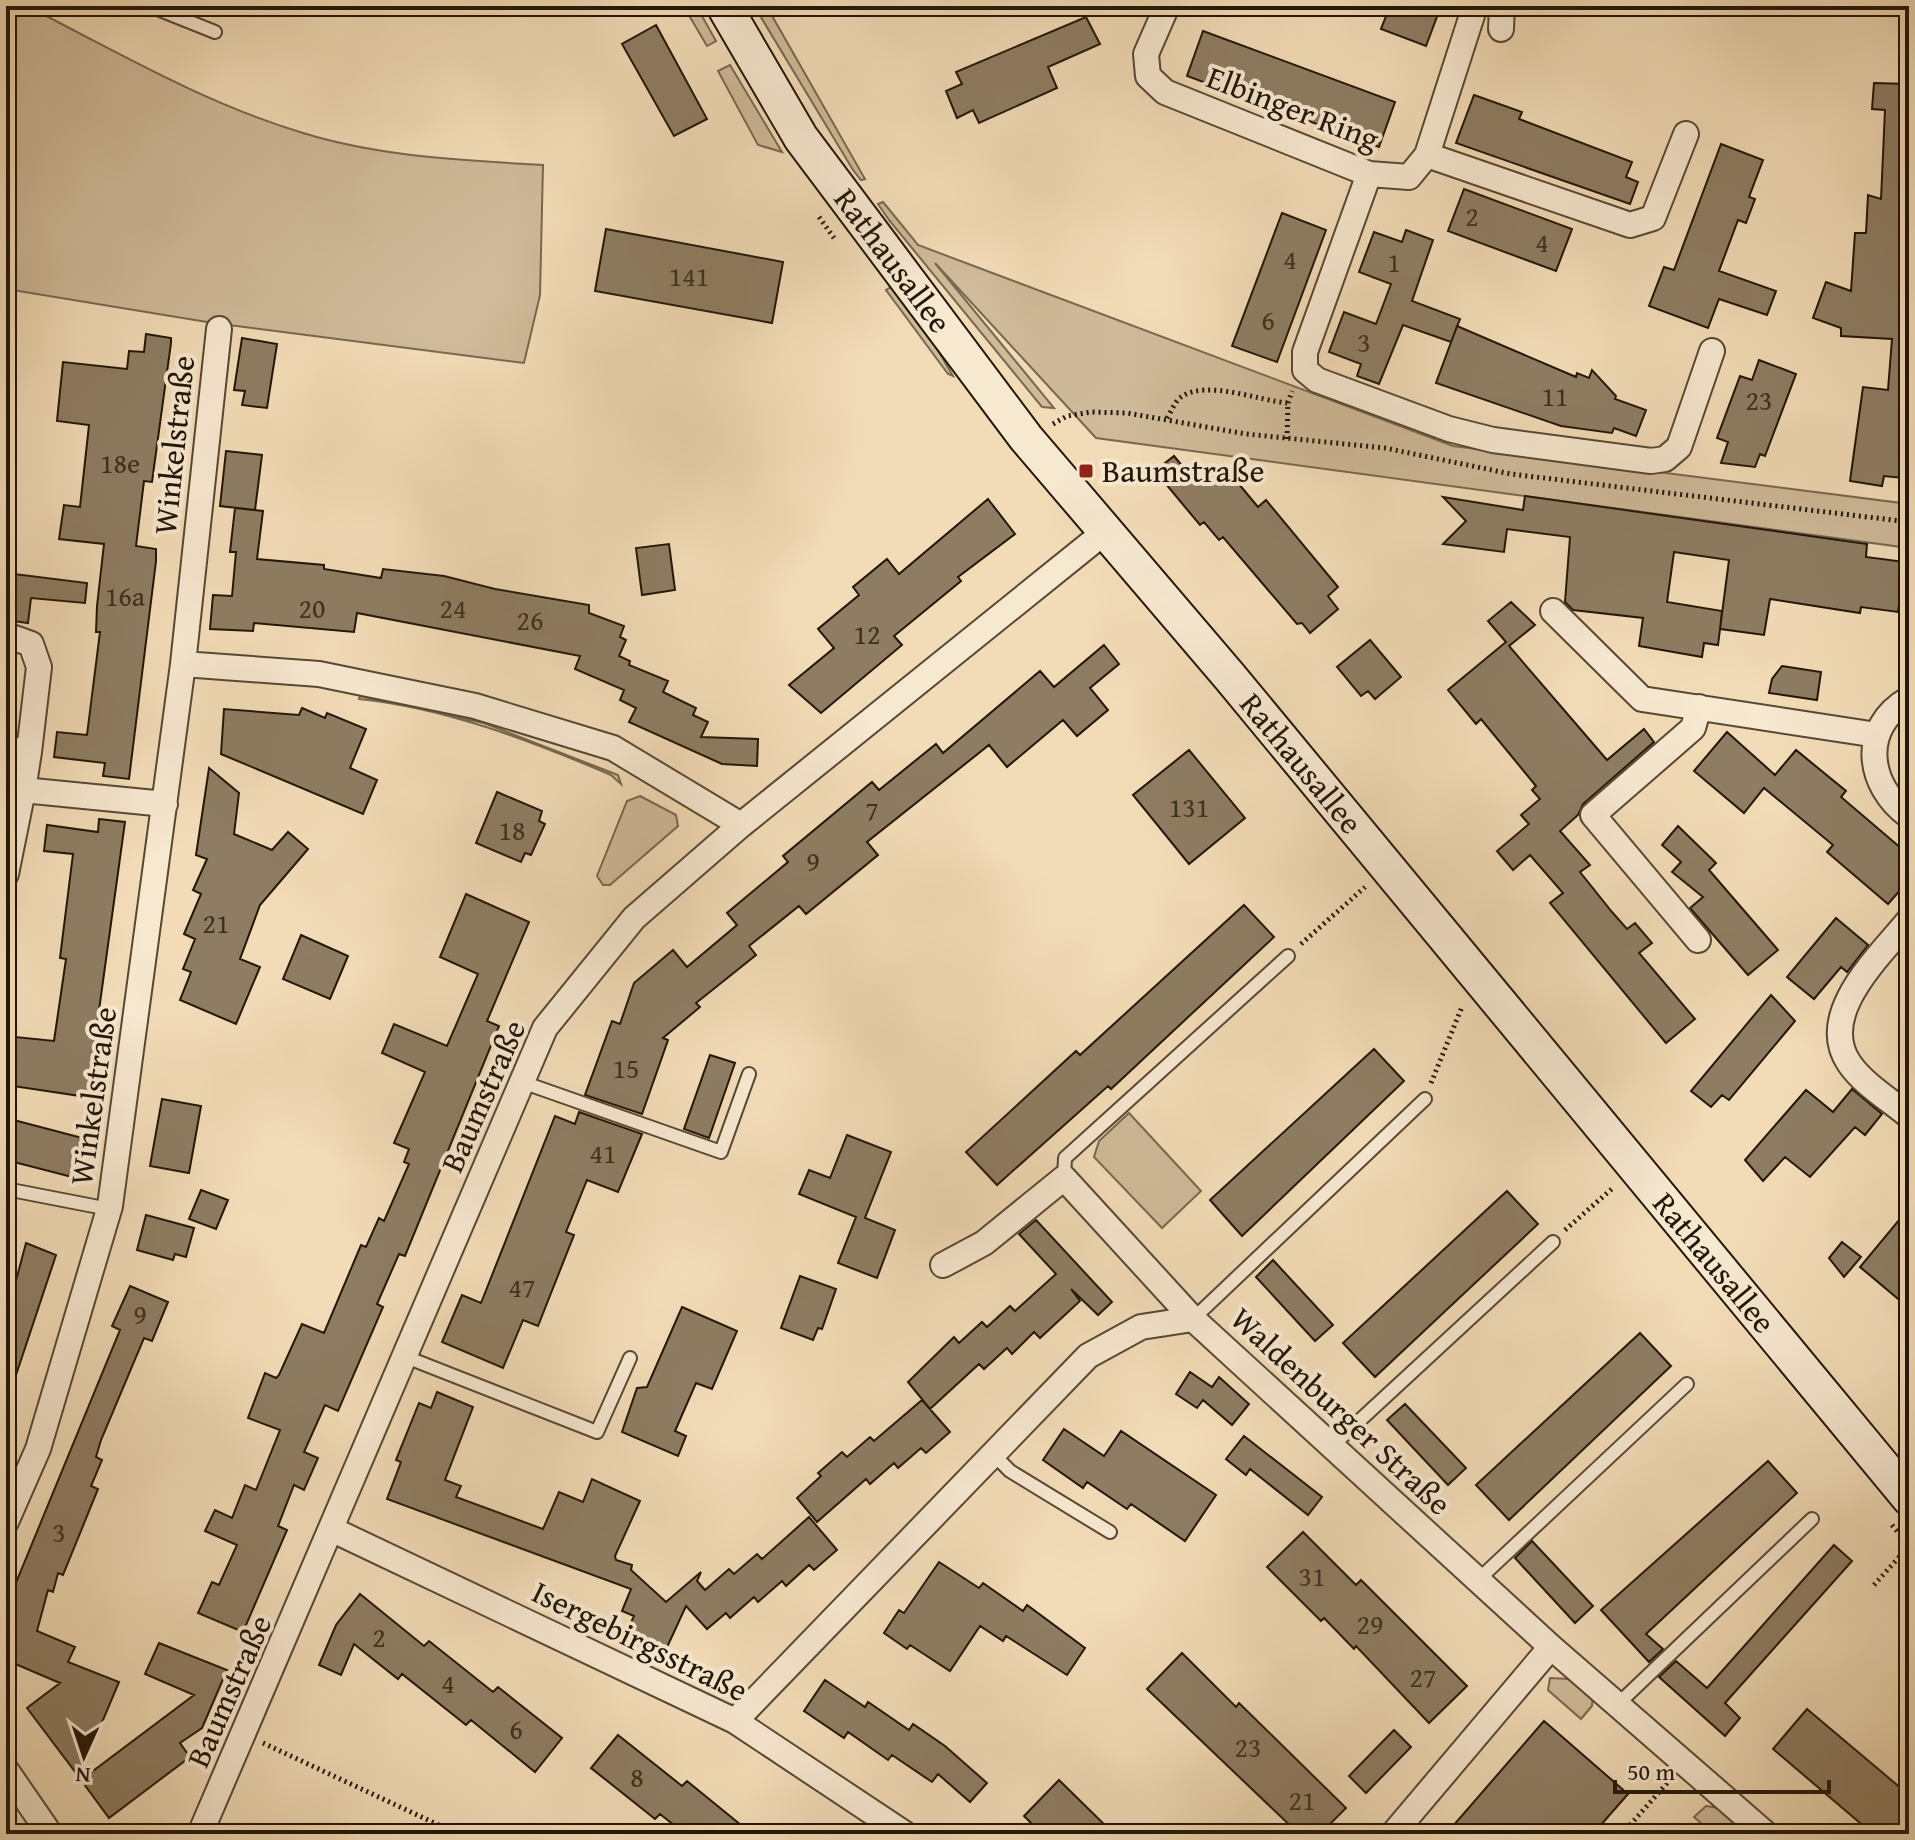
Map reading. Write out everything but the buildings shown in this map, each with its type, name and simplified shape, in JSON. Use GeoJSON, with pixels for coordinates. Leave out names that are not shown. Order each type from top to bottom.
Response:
{"type":"FeatureCollection","features":[{"type":"Feature","properties":{"kind":"street","name":"Rathausallee"},"geometry":{"type":"LineString","coordinates":[[724,6],[801,138],[1026,438],[1909,1498]]}},
{"type":"Feature","properties":{"kind":"street","name":"Elbinger Ring"},"geometry":{"type":"LineString","coordinates":[[1167,6],[1146,54],[1148,76],[1165,92],[1369,174],[1409,177],[1427,155]]}},
{"type":"Feature","properties":{"kind":"street"},"geometry":{"type":"LineString","coordinates":[[1475,6],[1427,155],[1630,225],[1653,218],[1686,134]]}},
{"type":"Feature","properties":{"kind":"street"},"geometry":{"type":"LineString","coordinates":[[1369,174],[1305,352],[1305,370],[1317,380],[1449,429],[1493,440],[1651,461],[1665,459],[1679,447],[1712,351]]}},
{"type":"Feature","properties":{"kind":"street","name":"Winkelstraße"},"geometry":{"type":"LineString","coordinates":[[6,1522],[38,1449],[109,1209],[183,664],[219,329]]}},
{"type":"Feature","properties":{"kind":"street","name":"Baumstraße"},"geometry":{"type":"LineString","coordinates":[[200,1834],[333,1530],[545,1028],[634,918],[741,825],[1106,531]]}},
{"type":"Feature","properties":{"kind":"street"},"geometry":{"type":"LineString","coordinates":[[1553,611],[1642,699],[1877,735]]}},
{"type":"Feature","properties":{"kind":"street"},"geometry":{"type":"LineString","coordinates":[[6,635],[31,644],[39,667],[17,750],[23,790],[7,864]]}},
{"type":"Feature","properties":{"kind":"street"},"geometry":{"type":"LineString","coordinates":[[183,664],[319,674],[475,706],[613,748],[741,825]]}},
{"type":"Feature","properties":{"kind":"street"},"geometry":{"type":"LineString","coordinates":[[1909,699],[1885,718],[1877,735],[1873,758],[1877,781],[1890,801],[1909,816]]}},
{"type":"Feature","properties":{"kind":"street"},"geometry":{"type":"LineString","coordinates":[[1698,940],[1593,815],[1693,728],[1699,707]]}},
{"type":"Feature","properties":{"kind":"street"},"geometry":{"type":"LineString","coordinates":[[23,790],[165,804]]}},
{"type":"Feature","properties":{"kind":"street"},"geometry":{"type":"LineString","coordinates":[[1909,920],[1842,1007],[1839,1032],[1848,1062],[1909,1116]]}},
{"type":"Feature","properties":{"kind":"street"},"geometry":{"type":"LineString","coordinates":[[943,1265],[984,1243],[1064,1178],[1193,1319]]}},
{"type":"Feature","properties":{"kind":"street","name":"Waldenburger Straße"},"geometry":{"type":"LineString","coordinates":[[735,1721],[1088,1356],[1141,1327],[1193,1319],[1551,1647],[1766,1834]]}},
{"type":"Feature","properties":{"kind":"street","name":"Isergebirgsstraße"},"geometry":{"type":"LineString","coordinates":[[333,1530],[735,1721],[905,1834]]}},
{"type":"Feature","properties":{"kind":"street"},"geometry":{"type":"LineString","coordinates":[[1393,1834],[1551,1647]]}},
{"type":"Feature","properties":{"kind":"street"},"geometry":{"type":"LineString","coordinates":[[6,1770],[50,1834]]}},
{"type":"Feature","properties":{"kind":"lane"},"geometry":{"type":"LineString","coordinates":[[150,6],[215,32]]}},
{"type":"Feature","properties":{"kind":"lane"},"geometry":{"type":"LineString","coordinates":[[1064,1178],[1065,1158],[1288,956]]}},
{"type":"Feature","properties":{"kind":"lane"},"geometry":{"type":"LineString","coordinates":[[522,1082],[721,1152],[749,1074]]}},
{"type":"Feature","properties":{"kind":"lane"},"geometry":{"type":"LineString","coordinates":[[1193,1319],[1425,1099]]}},
{"type":"Feature","properties":{"kind":"lane"},"geometry":{"type":"LineString","coordinates":[[6,1189],[109,1209]]}},
{"type":"Feature","properties":{"kind":"lane"},"geometry":{"type":"LineString","coordinates":[[1332,1446],[1553,1242]]}},
{"type":"Feature","properties":{"kind":"lane"},"geometry":{"type":"LineString","coordinates":[[406,1357],[597,1432],[630,1358]]}},
{"type":"Feature","properties":{"kind":"lane"},"geometry":{"type":"LineString","coordinates":[[1478,1580],[1687,1384]]}},
{"type":"Feature","properties":{"kind":"lane"},"geometry":{"type":"LineString","coordinates":[[993,1454],[1010,1471],[1110,1532]]}},
{"type":"Feature","properties":{"kind":"lane"},"geometry":{"type":"LineString","coordinates":[[1617,1705],[1812,1519]]}},
{"type":"Feature","properties":{"kind":"path"},"geometry":{"type":"LineString","coordinates":[[1287,439],[1288,403],[1305,370]]}},
{"type":"Feature","properties":{"kind":"path"},"geometry":{"type":"LineString","coordinates":[[1167,418],[1180,397],[1195,392],[1227,392],[1288,403]]}},
{"type":"Feature","properties":{"kind":"path"},"geometry":{"type":"LineString","coordinates":[[1026,438],[1067,416],[1091,412],[1167,418],[1287,439],[1385,448],[1511,474],[1909,522]]}},
{"type":"Feature","properties":{"kind":"path"},"geometry":{"type":"LineString","coordinates":[[1288,956],[1366,886]]}},
{"type":"Feature","properties":{"kind":"path"},"geometry":{"type":"LineString","coordinates":[[1425,1099],[1463,1004]]}},
{"type":"Feature","properties":{"kind":"path"},"geometry":{"type":"LineString","coordinates":[[1553,1242],[1614,1187]]}},
{"type":"Feature","properties":{"kind":"path"},"geometry":{"type":"LineString","coordinates":[[1874,1585],[1909,1546]]}},
{"type":"Feature","properties":{"kind":"path"},"geometry":{"type":"LineString","coordinates":[[270,1746],[458,1834]]}},
{"type":"Feature","properties":{"kind":"path"},"geometry":{"type":"LineString","coordinates":[[1622,1834],[1685,1763]]}},
{"type":"Feature","properties":{"kind":"shaded area"},"geometry":{"type":"Polygon","coordinates":[[[6,6],[27,6],[197,92],[303,133],[392,152],[543,165],[540,295],[524,363],[213,323],[6,289],[6,6]]]}},
{"type":"Feature","properties":{"kind":"shaded area"},"geometry":{"type":"Polygon","coordinates":[[[697,7],[716,41],[707,46],[687,12],[697,7]]]}},
{"type":"Feature","properties":{"kind":"shaded area"},"geometry":{"type":"Polygon","coordinates":[[[767,7],[865,179],[861,180],[853,170],[756,9],[767,7]]]}},
{"type":"Feature","properties":{"kind":"shaded area"},"geometry":{"type":"Polygon","coordinates":[[[730,65],[782,152],[758,145],[718,71],[730,65]]]}},
{"type":"Feature","properties":{"kind":"shaded area"},"geometry":{"type":"Polygon","coordinates":[[[883,202],[918,245],[1453,446],[1909,504],[1909,548],[1096,438],[935,263],[1054,408],[1042,407],[889,220],[878,204],[883,202]]]}},
{"type":"Feature","properties":{"kind":"shaded area"},"geometry":{"type":"Polygon","coordinates":[[[891,287],[926,330],[953,376],[948,374],[886,290],[891,287]]]}},
{"type":"Feature","properties":{"kind":"shaded area"},"geometry":{"type":"Polygon","coordinates":[[[360,696],[391,703],[359,699],[360,696]]]}},
{"type":"Feature","properties":{"kind":"shaded area"},"geometry":{"type":"Polygon","coordinates":[[[424,710],[484,723],[618,775],[621,784],[611,775],[550,750],[424,710]]]}},
{"type":"Feature","properties":{"kind":"shaded area"},"geometry":{"type":"Polygon","coordinates":[[[640,796],[676,815],[678,826],[610,885],[603,885],[597,876],[627,801],[640,796]]]}},
{"type":"Feature","properties":{"kind":"shaded area"},"geometry":{"type":"Polygon","coordinates":[[[1129,1113],[1201,1191],[1162,1228],[1094,1157],[1099,1141],[1129,1113]]]}},
{"type":"Feature","properties":{"kind":"shaded area"},"geometry":{"type":"Polygon","coordinates":[[[1550,1678],[1570,1679],[1593,1697],[1592,1706],[1581,1719],[1548,1690],[1550,1678]]]}},
{"type":"Feature","properties":{"kind":"shaded area"},"geometry":{"type":"Polygon","coordinates":[[[1706,1806],[1719,1808],[1748,1834],[1713,1834],[1694,1817],[1706,1806]]]}},
{"type":"Feature","properties":{"kind":"place","name":"Baumstraße"},"geometry":{"type":"Point","coordinates":[1086,471]}}]}
